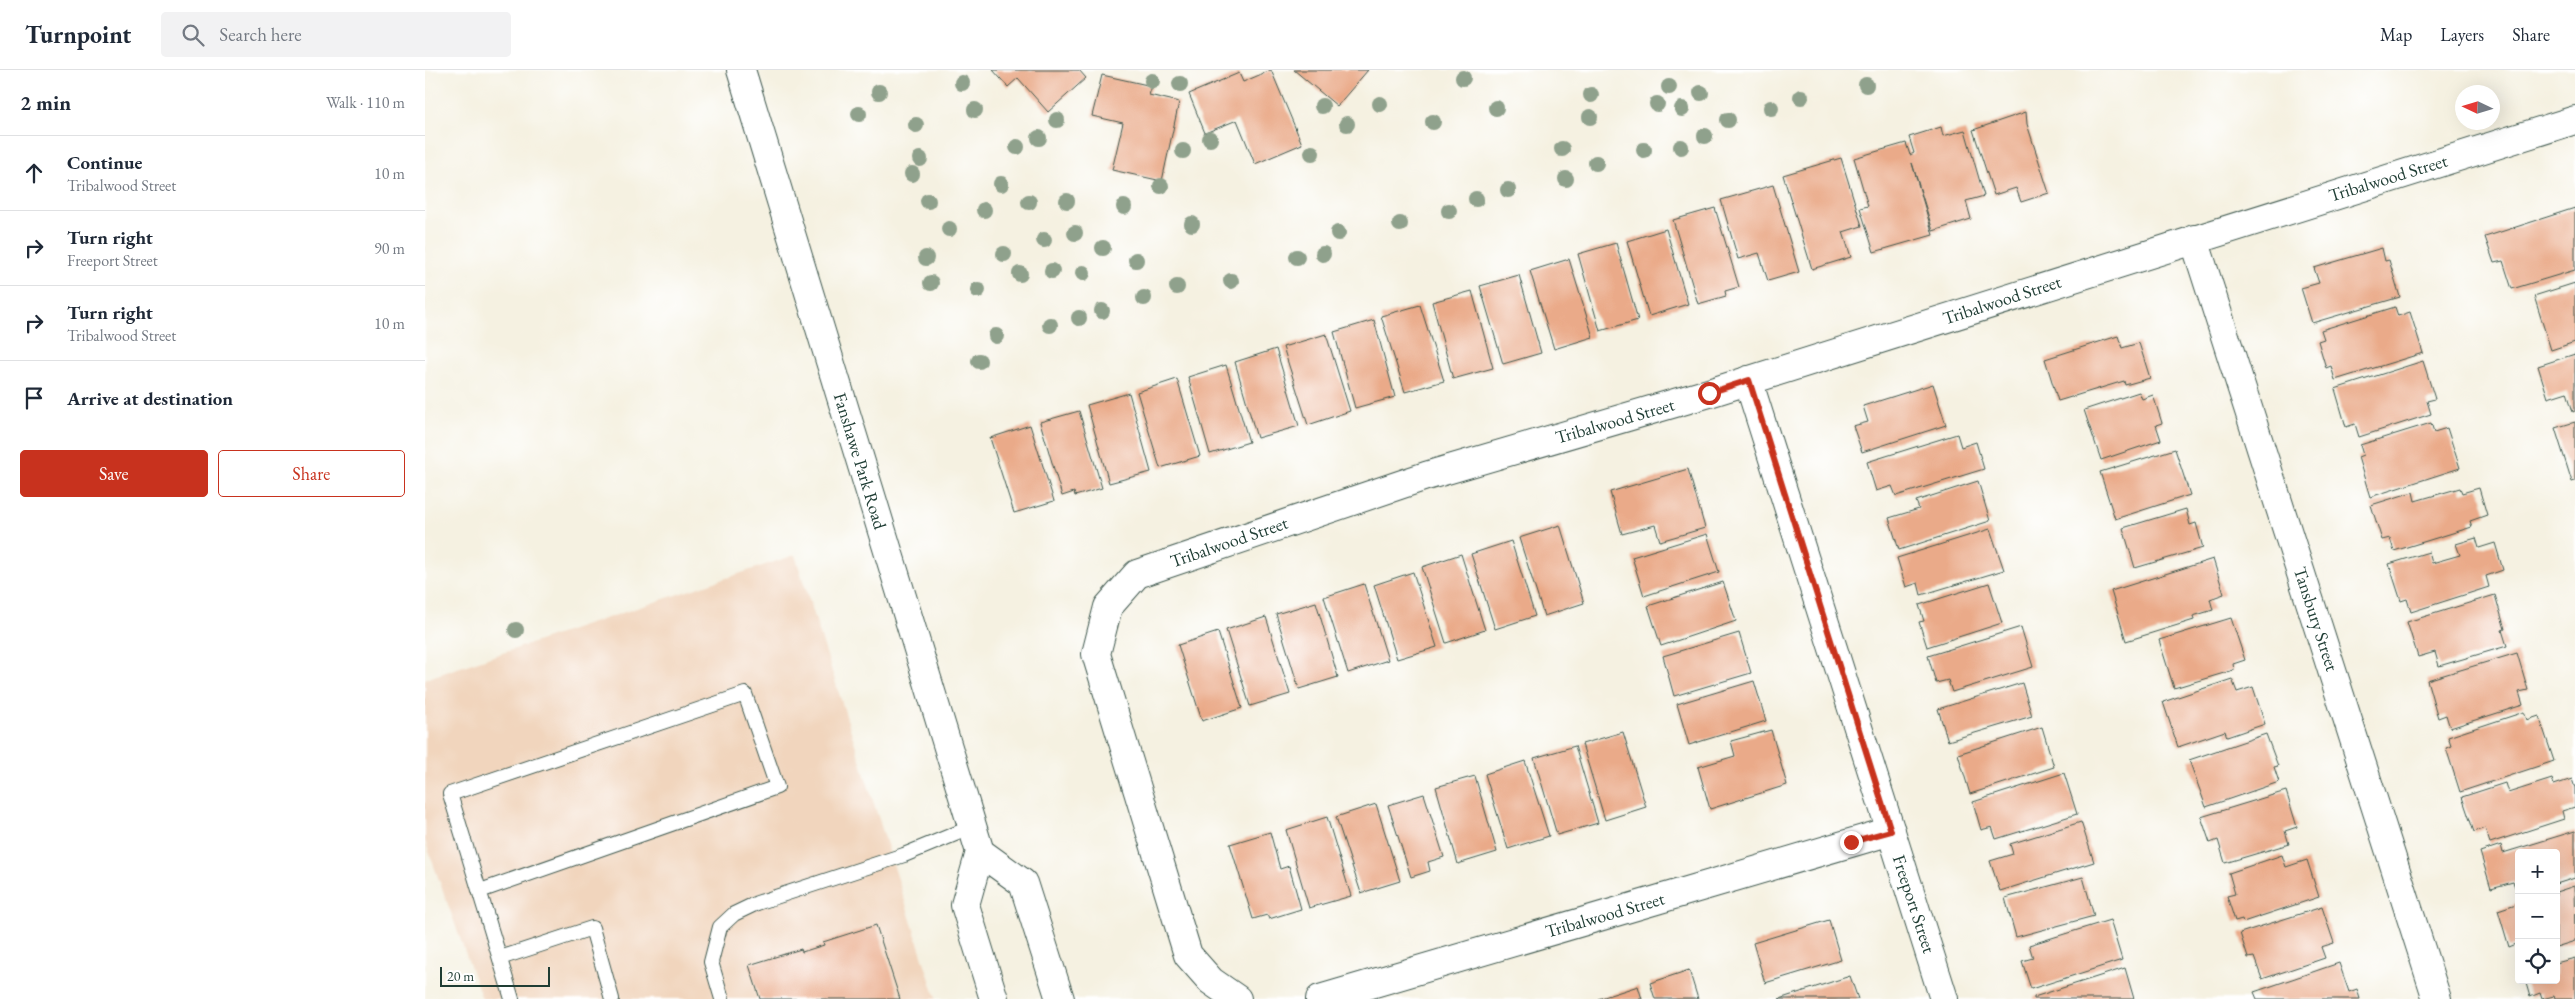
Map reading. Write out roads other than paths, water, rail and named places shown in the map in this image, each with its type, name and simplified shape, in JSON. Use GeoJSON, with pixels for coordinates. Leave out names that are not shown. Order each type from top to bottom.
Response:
{"type":"FeatureCollection","features":[{"type":"Feature","properties":{"kind":"street","name":"Fanshawe Park Road"},"geometry":{"type":"LineString","coordinates":[[741,70],[976,839]]}},
{"type":"Feature","properties":{"kind":"street","name":"Tribalwood Street"},"geometry":{"type":"LineString","coordinates":[[1237,999],[1211,981],[1188,955],[1096,654],[1108,606],[1137,574],[1427,476],[1749,380],[2575,120]]}},
{"type":"Feature","properties":{"kind":"street","name":"Tansbury Street"},"geometry":{"type":"LineString","coordinates":[[2194,239],[2437,999]]}},
{"type":"Feature","properties":{"kind":"street","name":"Freeport Street"},"geometry":{"type":"LineString","coordinates":[[1749,380],[1944,999]]}},
{"type":"Feature","properties":{"kind":"street","name":"Tribalwood Street"},"geometry":{"type":"LineString","coordinates":[[1320,999],[1891,831]]}},
{"type":"Feature","properties":{"kind":"street"},"geometry":{"type":"LineString","coordinates":[[976,839],[965,905],[994,999]]}},
{"type":"Feature","properties":{"kind":"street"},"geometry":{"type":"LineString","coordinates":[[976,839],[1023,883],[1060,999]]}},
{"type":"Feature","properties":{"kind":"lane"},"geometry":{"type":"LineString","coordinates":[[480,891],[777,786],[745,694],[450,794],[512,999]]}},
{"type":"Feature","properties":{"kind":"lane"},"geometry":{"type":"LineString","coordinates":[[722,999],[711,962],[720,927],[734,914],[757,903],[904,856],[976,839]]}},
{"type":"Feature","properties":{"kind":"lane"},"geometry":{"type":"LineString","coordinates":[[500,958],[592,928],[612,999]]}}]}
